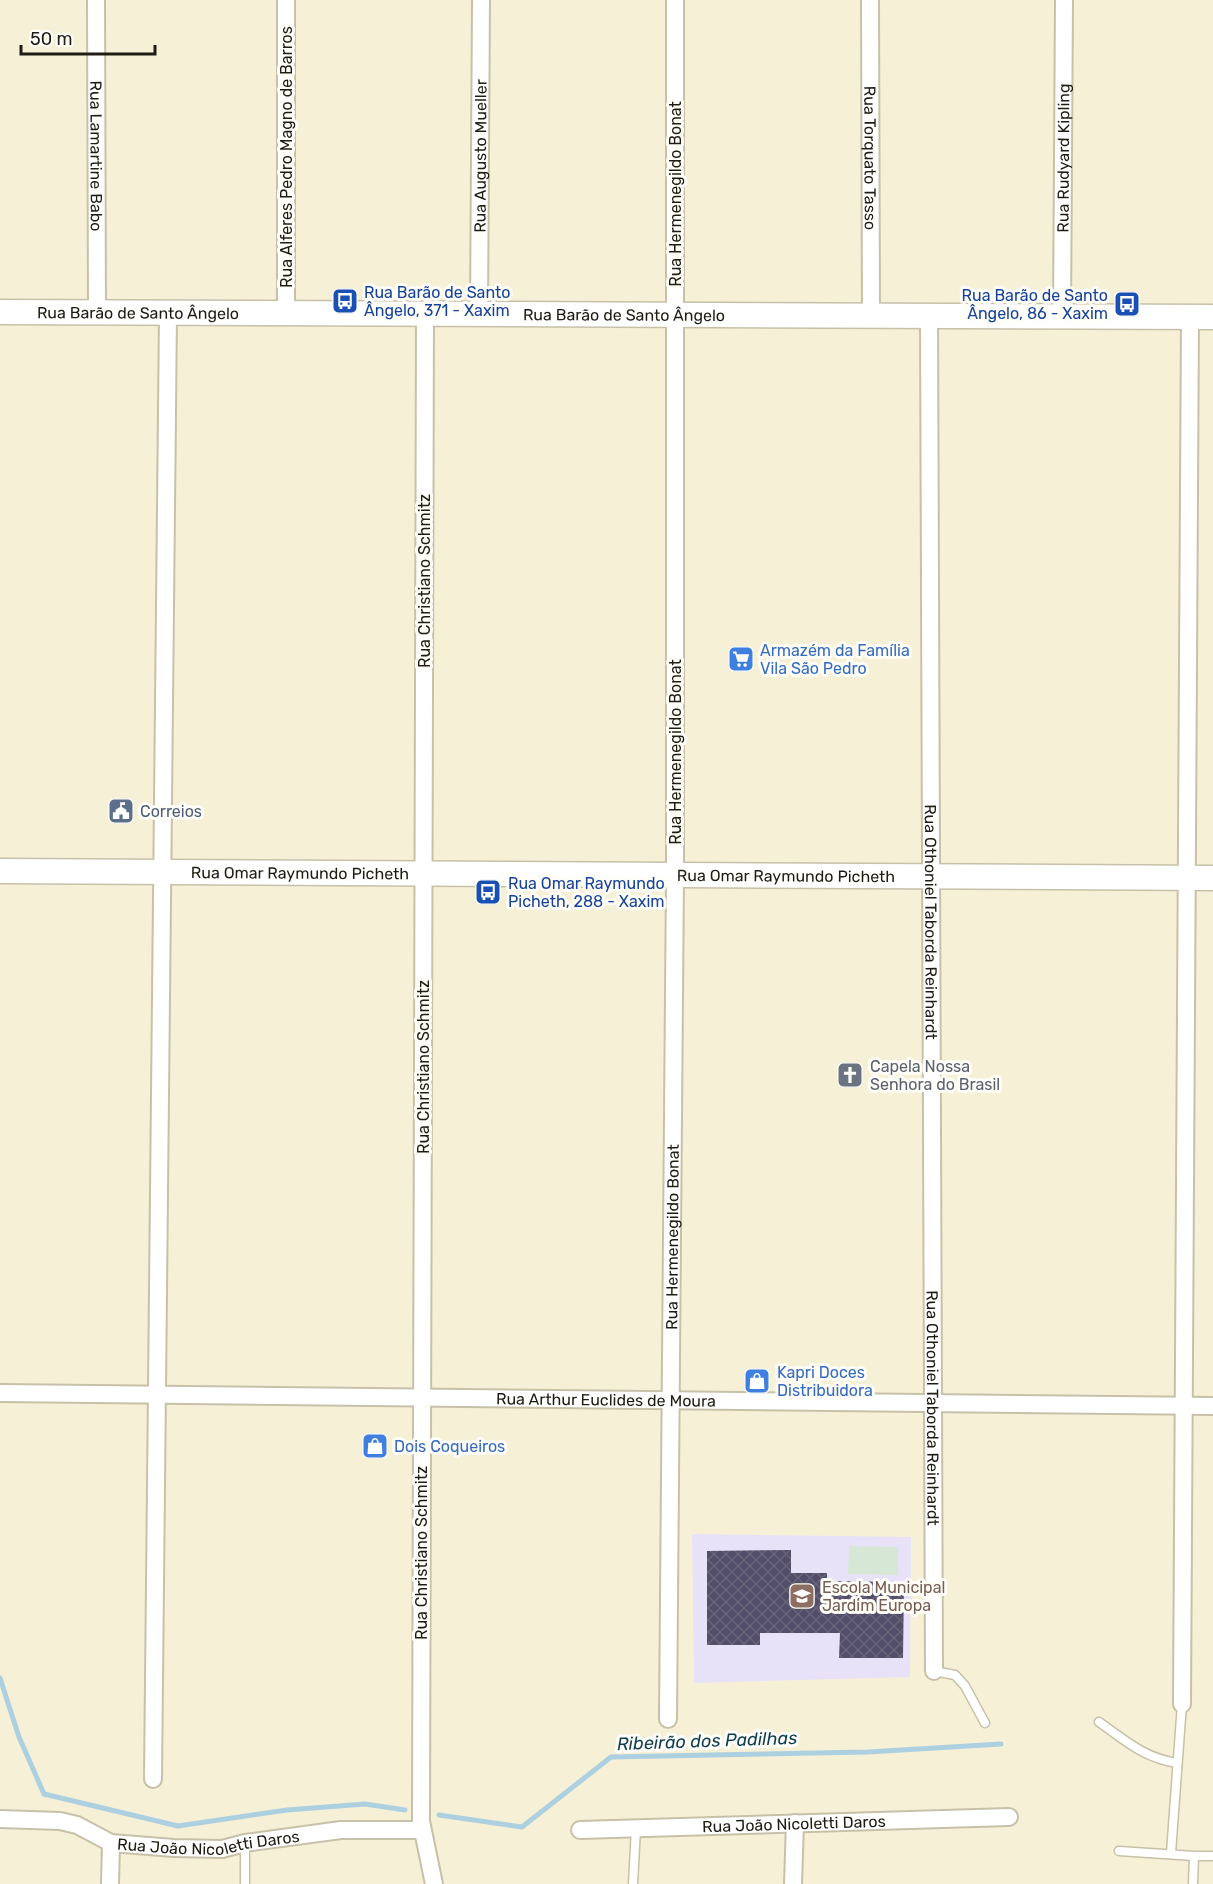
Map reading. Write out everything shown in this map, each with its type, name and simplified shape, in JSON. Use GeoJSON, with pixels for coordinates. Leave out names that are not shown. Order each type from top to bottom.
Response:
{"type":"FeatureCollection","features":[{"type":"Feature","properties":{"kind":"main road","name":"Rua Barão de Santo Ângelo"},"geometry":{"type":"LineString","coordinates":[[0,312],[1201,317]]}},
{"type":"Feature","properties":{"kind":"main road","name":"Rua Omar Raymundo Picheth"},"geometry":{"type":"LineString","coordinates":[[0,872],[1213,878]]}},
{"type":"Feature","properties":{"kind":"street","name":"Rua Lamartine Babo"},"geometry":{"type":"LineString","coordinates":[[96,0],[97,313]]}},
{"type":"Feature","properties":{"kind":"street","name":"Rua Alferes Pedro Magno de Barros"},"geometry":{"type":"LineString","coordinates":[[286,0],[286,314]]}},
{"type":"Feature","properties":{"kind":"street","name":"Rua Augusto Mueller"},"geometry":{"type":"LineString","coordinates":[[478,314],[480,0]]}},
{"type":"Feature","properties":{"kind":"street","name":"Rua Hermenegildo Bonat"},"geometry":{"type":"LineString","coordinates":[[669,1719],[675,875],[675,0]]}},
{"type":"Feature","properties":{"kind":"street","name":"Rua Torquato Tasso"},"geometry":{"type":"LineString","coordinates":[[870,0],[872,316]]}},
{"type":"Feature","properties":{"kind":"street","name":"Rua Rudyard Kipling"},"geometry":{"type":"LineString","coordinates":[[1062,317],[1064,0]]}},
{"type":"Feature","properties":{"kind":"street"},"geometry":{"type":"LineString","coordinates":[[153,1779],[168,313]]}},
{"type":"Feature","properties":{"kind":"street","name":"Rua Christiano Schmitz"},"geometry":{"type":"LineString","coordinates":[[425,314],[421,1825],[434,1884]]}},
{"type":"Feature","properties":{"kind":"street","name":"Rua Othoniel Taborda Reinhardt"},"geometry":{"type":"LineString","coordinates":[[929,316],[934,1671]]}},
{"type":"Feature","properties":{"kind":"street"},"geometry":{"type":"LineString","coordinates":[[1182,1704],[1187,878],[1201,317]]}},
{"type":"Feature","properties":{"kind":"street","name":"Rua Arthur Euclides de Moura"},"geometry":{"type":"LineString","coordinates":[[0,1392],[1213,1406]]}},
{"type":"Feature","properties":{"kind":"street","name":"Rua João Nicoletti Daros"},"geometry":{"type":"LineString","coordinates":[[580,1830],[1009,1817]]}},
{"type":"Feature","properties":{"kind":"street","name":"Rua João Nicoletti Daros"},"geometry":{"type":"LineString","coordinates":[[0,1819],[60,1821],[77,1825],[111,1843],[222,1849],[245,1843],[341,1830],[421,1825]]}},
{"type":"Feature","properties":{"kind":"street"},"geometry":{"type":"LineString","coordinates":[[793,1884],[795,1823]]}},
{"type":"Feature","properties":{"kind":"street"},"geometry":{"type":"LineString","coordinates":[[110,1884],[111,1843]]}},
{"type":"Feature","properties":{"kind":"lane"},"geometry":{"type":"LineString","coordinates":[[934,1671],[955,1675],[965,1686],[985,1723]]}},
{"type":"Feature","properties":{"kind":"lane"},"geometry":{"type":"LineString","coordinates":[[1171,1853],[1182,1704]]}},
{"type":"Feature","properties":{"kind":"lane"},"geometry":{"type":"LineString","coordinates":[[1099,1722],[1149,1756],[1177,1763]]}},
{"type":"Feature","properties":{"kind":"lane"},"geometry":{"type":"LineString","coordinates":[[633,1884],[636,1828]]}},
{"type":"Feature","properties":{"kind":"lane"},"geometry":{"type":"LineString","coordinates":[[245,1843],[245,1884]]}},
{"type":"Feature","properties":{"kind":"lane"},"geometry":{"type":"LineString","coordinates":[[1119,1851],[1213,1856]]}},
{"type":"Feature","properties":{"kind":"lane"},"geometry":{"type":"LineString","coordinates":[[1193,1884],[1194,1856]]}},
{"type":"Feature","properties":{"kind":"shaded area","name":"Escola Municipal Jardim Europa"},"geometry":{"type":"Polygon","coordinates":[[[692,1534],[911,1537],[910,1677],[694,1683],[692,1534]]]}},
{"type":"Feature","properties":{"kind":"green space"},"geometry":{"type":"Polygon","coordinates":[[[849,1546],[898,1547],[898,1575],[848,1574],[849,1546]]]}},
{"type":"Feature","properties":{"kind":"building"},"geometry":{"type":"Polygon","coordinates":[[[791,1550],[791,1573],[827,1573],[827,1581],[904,1582],[903,1658],[839,1658],[840,1633],[760,1633],[760,1645],[707,1645],[707,1551],[791,1550]]]}},
{"type":"Feature","properties":{"kind":"waterway","name":"Ribeirão dos Padilhas"},"geometry":{"type":"LineString","coordinates":[[0,1678],[19,1737],[44,1794],[178,1826],[287,1810],[365,1804],[405,1810]]}},
{"type":"Feature","properties":{"kind":"waterway","name":"Ribeirão dos Padilhas"},"geometry":{"type":"LineString","coordinates":[[439,1815],[522,1827],[611,1757],[868,1752],[1001,1744]]}},
{"type":"Feature","properties":{"kind":"place","name":"Rua Barão de Santo Ângelo, 371 - Xaxim"},"geometry":{"type":"Point","coordinates":[345,301]}},
{"type":"Feature","properties":{"kind":"place","name":"Rua Barão de Santo Ângelo, 86 - Xaxim"},"geometry":{"type":"Point","coordinates":[1127,304]}},
{"type":"Feature","properties":{"kind":"place","name":"Armazém da Família Vila São Pedro"},"geometry":{"type":"Point","coordinates":[741,659]}},
{"type":"Feature","properties":{"kind":"place","name":"Correios"},"geometry":{"type":"Point","coordinates":[121,811]}},
{"type":"Feature","properties":{"kind":"place","name":"Rua Omar Raymundo Picheth, 288 - Xaxim"},"geometry":{"type":"Point","coordinates":[488,892]}},
{"type":"Feature","properties":{"kind":"place","name":"Capela Nossa Senhora do Brasil"},"geometry":{"type":"Point","coordinates":[850,1075]}},
{"type":"Feature","properties":{"kind":"place","name":"Kapri Doces Distribuidora"},"geometry":{"type":"Point","coordinates":[757,1381]}},
{"type":"Feature","properties":{"kind":"place","name":"Dois Coqueiros"},"geometry":{"type":"Point","coordinates":[375,1446]}},
{"type":"Feature","properties":{"kind":"place","name":"Escola Municipal Jardim Europa"},"geometry":{"type":"Point","coordinates":[802,1596]}}]}
